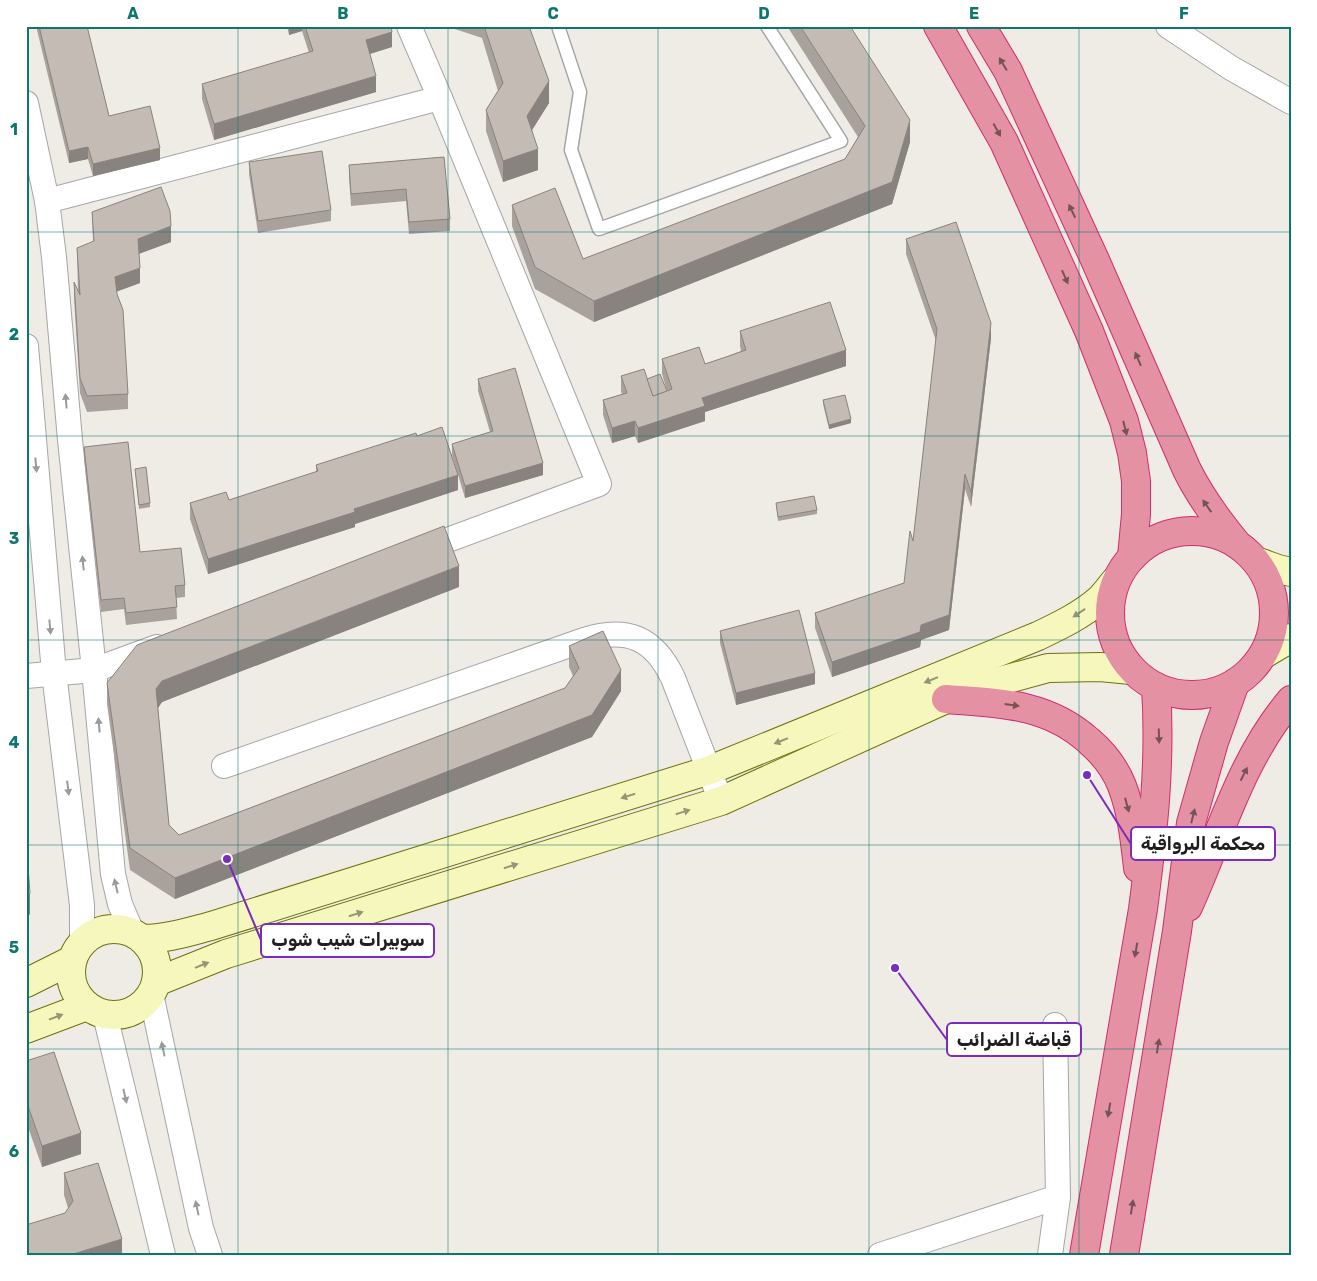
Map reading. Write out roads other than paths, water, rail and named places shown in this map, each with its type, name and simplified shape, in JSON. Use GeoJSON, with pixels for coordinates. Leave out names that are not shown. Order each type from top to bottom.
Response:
{"type":"FeatureCollection","features":[{"type":"Feature","properties":{"kind":"highway"},"geometry":{"type":"LineString","coordinates":[[938,26],[1004,142],[1089,331],[1124,421],[1132,453],[1136,481],[1136,514],[1132,557]]}},
{"type":"Feature","properties":{"kind":"highway"},"geometry":{"type":"LineString","coordinates":[[981,26],[1008,71],[1095,260],[1187,470],[1202,498],[1217,520],[1247,553],[1269,582],[1274,606],[1273,631],[1264,654],[1251,670],[1236,683],[1216,692],[1196,696],[1175,694],[1156,688],[1142,680],[1131,670],[1114,643],[1109,612],[1115,581],[1132,557],[1154,540],[1182,531],[1211,533],[1247,553]]}},
{"type":"Feature","properties":{"kind":"highway"},"geometry":{"type":"LineString","coordinates":[[1124,1255],[1177,931],[1191,823],[1214,742],[1236,683]]}},
{"type":"Feature","properties":{"kind":"highway"},"geometry":{"type":"LineString","coordinates":[[1084,1255],[1143,909],[1154,823],[1159,746],[1156,688]]}},
{"type":"Feature","properties":{"kind":"highway"},"geometry":{"type":"LineString","coordinates":[[946,699],[988,702],[1026,708],[1056,717],[1081,734],[1104,755],[1122,786],[1134,833],[1143,909]]}},
{"type":"Feature","properties":{"kind":"highway"},"geometry":{"type":"LineString","coordinates":[[1177,931],[1199,883],[1238,786],[1260,743],[1291,700]]}},
{"type":"Feature","properties":{"kind":"street"},"geometry":{"type":"LineString","coordinates":[[402,557],[599,484],[409,26]]}},
{"type":"Feature","properties":{"kind":"street"},"geometry":{"type":"LineString","coordinates":[[1168,26],[1231,68],[1291,102]]}},
{"type":"Feature","properties":{"kind":"street"},"geometry":{"type":"LineString","coordinates":[[47,201],[440,98]]}},
{"type":"Feature","properties":{"kind":"street"},"geometry":{"type":"LineString","coordinates":[[26,103],[47,201],[54,257],[113,874],[120,904],[137,935],[150,948],[156,958],[158,970],[154,988],[201,1228],[210,1255]]}},
{"type":"Feature","properties":{"kind":"street"},"geometry":{"type":"LineString","coordinates":[[26,346],[54,673],[82,905],[77,951],[70,973],[72,985],[78,997],[96,1010],[119,1015],[131,1012],[142,1004],[154,988],[226,954],[721,801],[946,699],[1000,681],[1048,668],[1091,667],[1131,670]]}},
{"type":"Feature","properties":{"kind":"street"},"geometry":{"type":"LineString","coordinates":[[1247,553],[1278,569],[1291,572]]}},
{"type":"Feature","properties":{"kind":"street"},"geometry":{"type":"LineString","coordinates":[[26,983],[77,951],[93,933],[119,928],[137,935],[156,939],[211,926],[710,770],[1064,624],[1100,599],[1115,581]]}},
{"type":"Feature","properties":{"kind":"street"},"geometry":{"type":"LineString","coordinates":[[224,766],[584,640],[602,634],[620,634],[638,639],[653,648],[666,662],[721,801]]}},
{"type":"Feature","properties":{"kind":"street"},"geometry":{"type":"LineString","coordinates":[[1264,654],[1291,638]]}},
{"type":"Feature","properties":{"kind":"street"},"geometry":{"type":"LineString","coordinates":[[26,676],[94,670],[178,639]]}},
{"type":"Feature","properties":{"kind":"street"},"geometry":{"type":"LineString","coordinates":[[26,1029],[96,1010]]}},
{"type":"Feature","properties":{"kind":"street"},"geometry":{"type":"LineString","coordinates":[[96,1010],[163,1255]]}},
{"type":"Feature","properties":{"kind":"street"},"geometry":{"type":"LineString","coordinates":[[1050,1255],[1058,1197],[1055,1025]]}},
{"type":"Feature","properties":{"kind":"street"},"geometry":{"type":"LineString","coordinates":[[880,1255],[1058,1197]]}},
{"type":"Feature","properties":{"kind":"lane"},"geometry":{"type":"LineString","coordinates":[[558,26],[580,92],[571,150],[598,229],[841,141],[767,26]]}},
{"type":"Feature","properties":{"kind":"place","name":"محكمة البرواقية"},"geometry":{"type":"Point","coordinates":[1087,775]}},
{"type":"Feature","properties":{"kind":"place","name":"سوبيرات شيب شوب"},"geometry":{"type":"Point","coordinates":[227,859]}},
{"type":"Feature","properties":{"kind":"place","name":"قباضة الضرائب"},"geometry":{"type":"Point","coordinates":[895,968]}}]}
